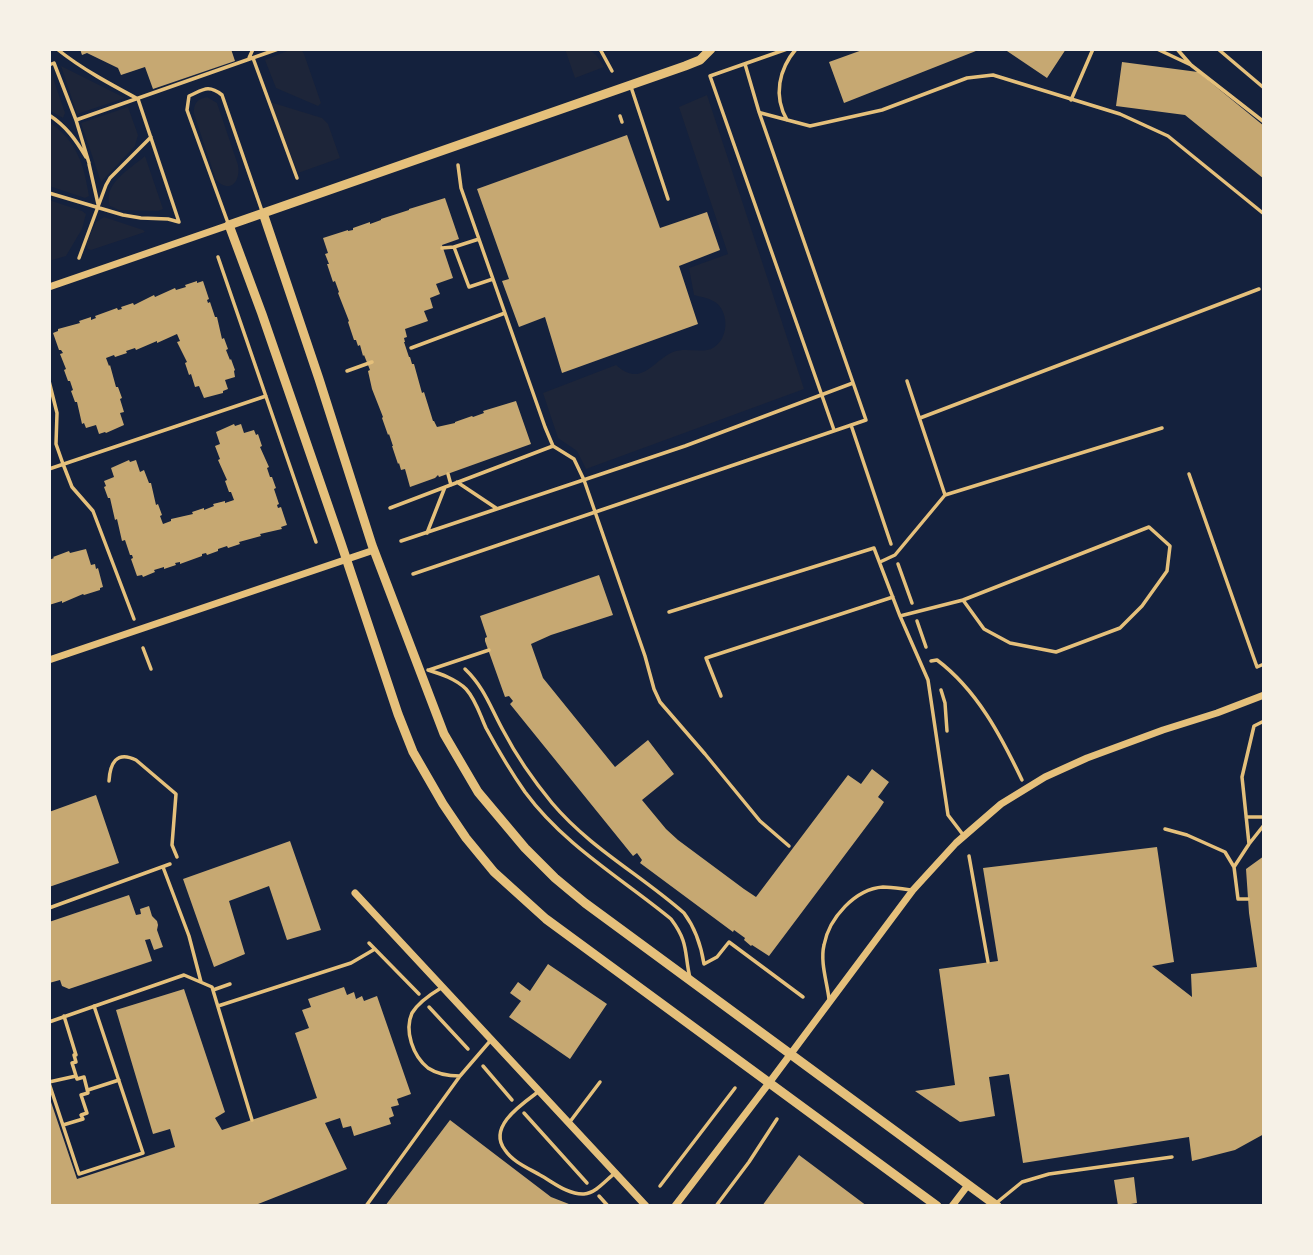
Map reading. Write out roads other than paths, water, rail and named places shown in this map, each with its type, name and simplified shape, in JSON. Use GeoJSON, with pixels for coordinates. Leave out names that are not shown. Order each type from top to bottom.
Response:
{"type":"FeatureCollection","features":[{"type":"Feature","properties":{"kind":"street"},"geometry":{"type":"LineString","coordinates":[[49,287],[700,60],[711,49]]}},
{"type":"Feature","properties":{"kind":"street"},"geometry":{"type":"LineString","coordinates":[[263,213],[374,550],[424,671],[444,734],[478,792],[525,848],[585,903],[995,1206]]}},
{"type":"Feature","properties":{"kind":"street"},"geometry":{"type":"LineString","coordinates":[[229,225],[262,314],[398,714],[413,752],[466,838],[494,872],[546,919],[937,1206]]}},
{"type":"Feature","properties":{"kind":"street"},"geometry":{"type":"LineString","coordinates":[[49,660],[374,550]]}},
{"type":"Feature","properties":{"kind":"street"},"geometry":{"type":"LineString","coordinates":[[675,1206],[913,890],[964,836],[1001,804],[1045,777],[1087,758],[1264,695]]}},
{"type":"Feature","properties":{"kind":"street"},"geometry":{"type":"LineString","coordinates":[[355,893],[646,1206]]}},
{"type":"Feature","properties":{"kind":"street"},"geometry":{"type":"LineString","coordinates":[[952,1206],[968,1185]]}},
{"type":"Feature","properties":{"kind":"lane"},"geometry":{"type":"LineString","coordinates":[[630,85],[668,200]]}},
{"type":"Feature","properties":{"kind":"lane"},"geometry":{"type":"LineString","coordinates":[[229,225],[187,110],[189,96],[206,89],[214,89],[222,95],[263,213]]}},
{"type":"Feature","properties":{"kind":"lane"},"geometry":{"type":"LineString","coordinates":[[920,418],[1259,289]]}},
{"type":"Feature","properties":{"kind":"lane"},"geometry":{"type":"LineString","coordinates":[[907,381],[945,495]]}},
{"type":"Feature","properties":{"kind":"lane"},"geometry":{"type":"LineString","coordinates":[[880,562],[895,555],[945,495],[1162,428]]}},
{"type":"Feature","properties":{"kind":"lane"},"geometry":{"type":"LineString","coordinates":[[900,616],[963,600],[1149,527],[1170,546],[1167,571],[1142,606],[1120,628],[1056,652],[1010,643],[984,629],[963,600]]}},
{"type":"Feature","properties":{"kind":"lane"},"geometry":{"type":"LineString","coordinates":[[669,612],[874,548],[928,680],[948,815],[964,836]]}},
{"type":"Feature","properties":{"kind":"lane"},"geometry":{"type":"LineString","coordinates":[[720,696],[706,658],[893,597]]}},
{"type":"Feature","properties":{"kind":"lane"},"geometry":{"type":"LineString","coordinates":[[424,671],[489,650]]}},
{"type":"Feature","properties":{"kind":"lane"},"geometry":{"type":"LineString","coordinates":[[424,671],[444,675],[467,690],[508,767],[547,819],[570,842],[671,919],[685,941],[690,980]]}},
{"type":"Feature","properties":{"kind":"lane"},"geometry":{"type":"LineString","coordinates":[[830,1002],[823,946],[832,921],[849,902],[868,892],[883,887],[913,890]]}},
{"type":"Feature","properties":{"kind":"lane"},"geometry":{"type":"LineString","coordinates":[[443,987],[412,1013],[410,1036],[417,1054],[428,1067],[443,1074],[460,1076]]}},
{"type":"Feature","properties":{"kind":"lane"},"geometry":{"type":"LineString","coordinates":[[366,1206],[460,1076],[491,1039]]}},
{"type":"Feature","properties":{"kind":"lane"},"geometry":{"type":"LineString","coordinates":[[569,1123],[600,1082]]}},
{"type":"Feature","properties":{"kind":"lane"},"geometry":{"type":"LineString","coordinates":[[539,1091],[518,1107],[501,1129],[501,1142],[506,1152],[567,1190],[579,1194],[594,1190],[615,1173]]}},
{"type":"Feature","properties":{"kind":"lane"},"geometry":{"type":"LineString","coordinates":[[995,1206],[1021,1182],[1049,1174],[1172,1157]]}}]}
